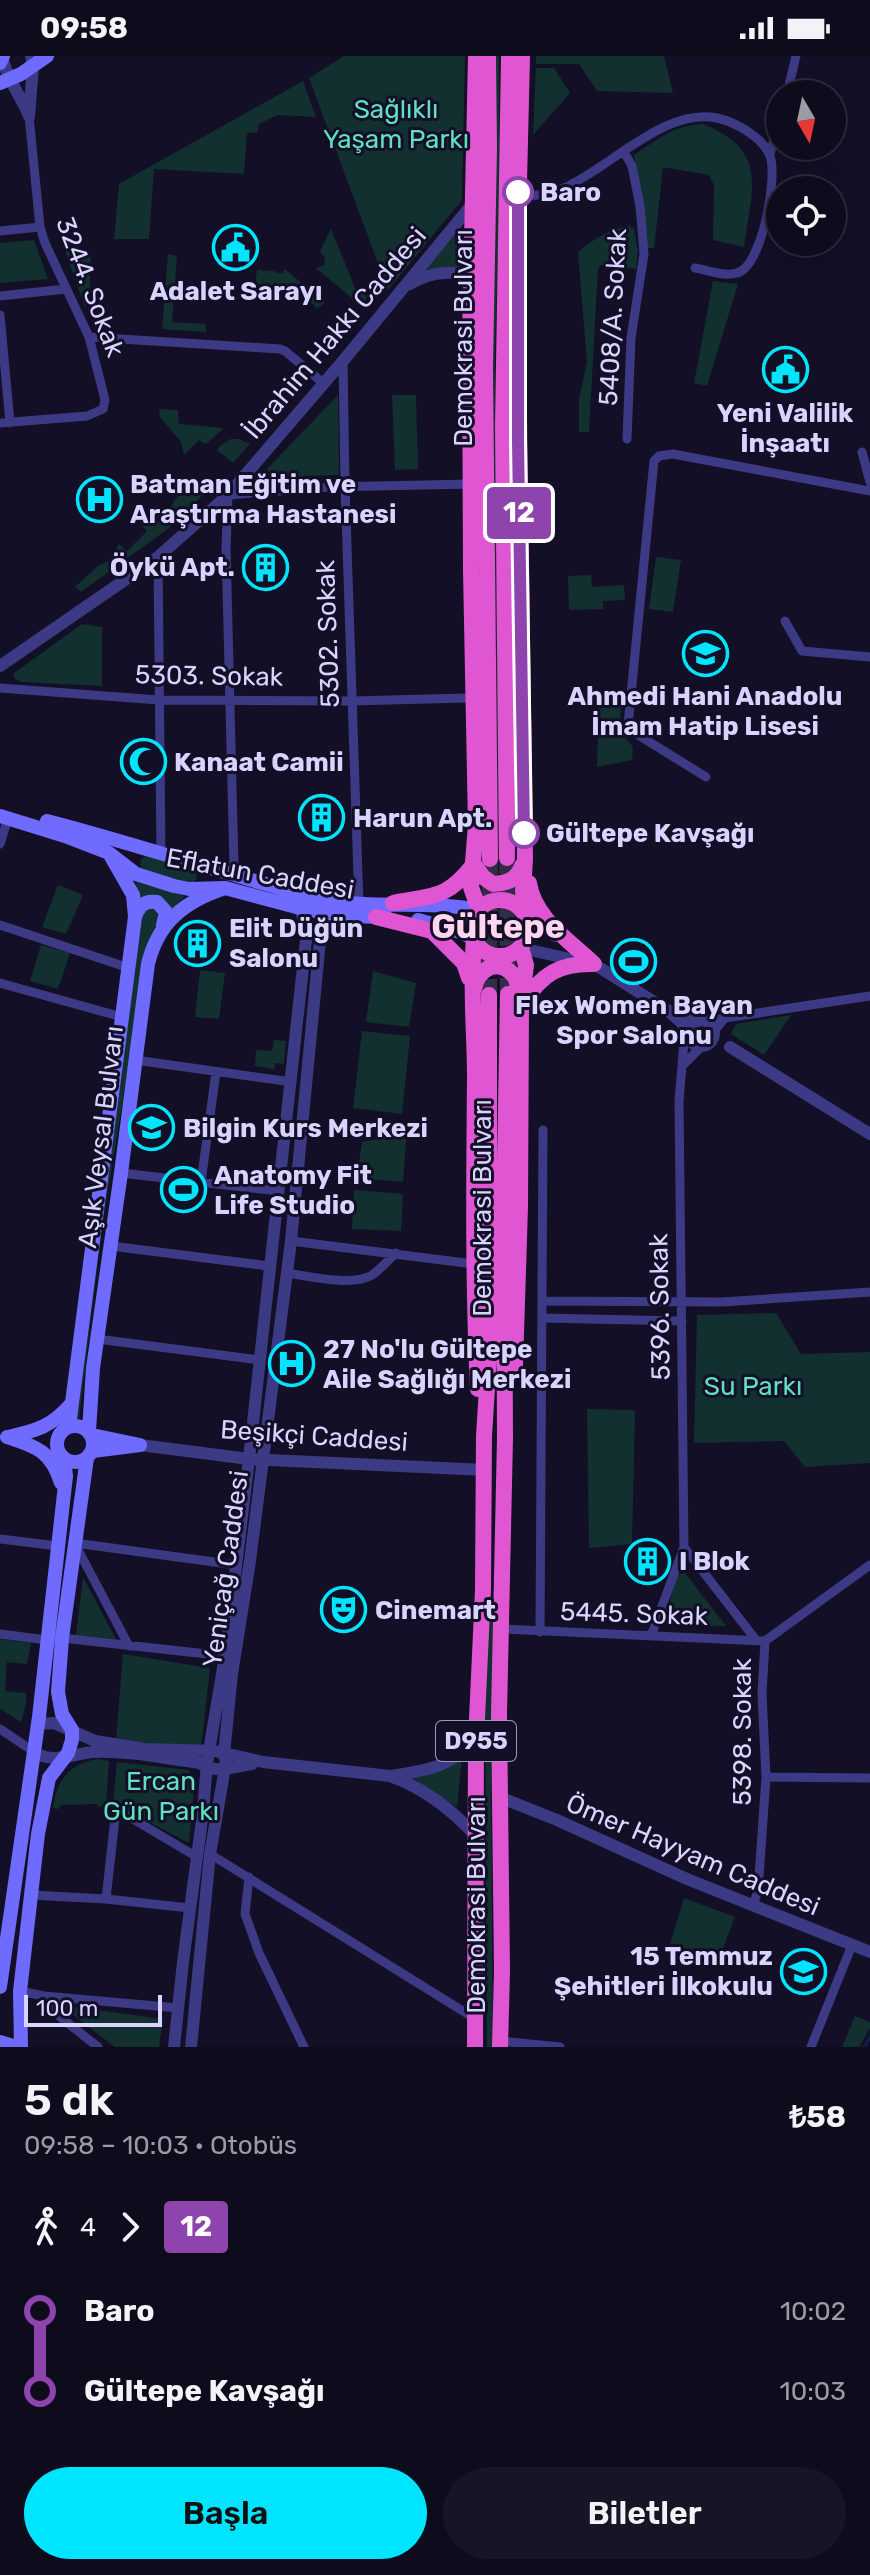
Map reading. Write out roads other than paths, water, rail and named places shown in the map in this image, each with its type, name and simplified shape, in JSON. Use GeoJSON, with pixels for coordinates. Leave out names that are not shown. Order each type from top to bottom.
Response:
{"type":"FeatureCollection","features":[{"type":"Feature","properties":{"kind":"highway"},"geometry":{"type":"LineString","coordinates":[[476,56],[471,278],[476,825],[482,861],[490,882],[503,883],[518,875],[525,859]]}},
{"type":"Feature","properties":{"kind":"highway","name":"Demokrasi Bulvarı"},"geometry":{"type":"LineString","coordinates":[[482,861],[488,56]]}},
{"type":"Feature","properties":{"kind":"highway","name":"Demokrasi Bulvarı"},"geometry":{"type":"LineString","coordinates":[[507,858],[503,458],[509,56]]}},
{"type":"Feature","properties":{"kind":"highway"},"geometry":{"type":"LineString","coordinates":[[474,939],[483,951],[497,956],[512,954],[521,948],[528,936],[523,891],[518,441],[518,192],[522,56]]}},
{"type":"Feature","properties":{"kind":"highway"},"geometry":{"type":"LineString","coordinates":[[525,859],[530,890],[543,915],[594,964]]}},
{"type":"Feature","properties":{"kind":"highway"},"geometry":{"type":"LineString","coordinates":[[393,903],[451,889],[482,861]]}},
{"type":"Feature","properties":{"kind":"highway"},"geometry":{"type":"LineString","coordinates":[[479,910],[471,887],[482,861]]}},
{"type":"Feature","properties":{"kind":"highway"},"geometry":{"type":"LineString","coordinates":[[484,1436],[479,1410],[474,1264],[475,1036],[480,996],[473,921],[479,910],[492,902],[507,901],[525,915]]}},
{"type":"Feature","properties":{"kind":"highway"},"geometry":{"type":"LineString","coordinates":[[376,917],[432,931],[464,963],[480,996]]}},
{"type":"Feature","properties":{"kind":"highway","name":"Demokrasi Bulvarı"},"geometry":{"type":"LineString","coordinates":[[500,2044],[499,1797],[505,1438],[515,1369],[520,1207],[514,1000],[526,965],[521,948]]}},
{"type":"Feature","properties":{"kind":"highway"},"geometry":{"type":"LineString","coordinates":[[514,1000],[558,969],[572,963],[594,964]]}},
{"type":"Feature","properties":{"kind":"highway"},"geometry":{"type":"LineString","coordinates":[[480,996],[477,976],[496,967],[514,976],[514,1000]]}},
{"type":"Feature","properties":{"kind":"highway","name":"Demokrasi Bulvarı"},"geometry":{"type":"LineString","coordinates":[[475,2047],[476,1729],[489,1356],[480,996]]}},
{"type":"Feature","properties":{"kind":"main road"},"geometry":{"type":"LineString","coordinates":[[6,80],[47,56]]}},
{"type":"Feature","properties":{"kind":"main road","name":"Eflatun Caddesi"},"geometry":{"type":"LineString","coordinates":[[3,814],[200,865],[228,881],[300,908],[342,916],[406,917],[439,925],[474,939]]}},
{"type":"Feature","properties":{"kind":"main road","name":"Aşık Veysal Bulvarı"},"geometry":{"type":"LineString","coordinates":[[3,814],[109,853],[128,875],[135,917],[72,1402],[63,1441],[64,1493],[58,1546],[55,1639],[62,1714],[72,1730]]}},
{"type":"Feature","properties":{"kind":"main road"},"geometry":{"type":"LineString","coordinates":[[128,875],[137,854],[154,851]]}},
{"type":"Feature","properties":{"kind":"main road"},"geometry":{"type":"LineString","coordinates":[[196,895],[202,877],[200,865]]}},
{"type":"Feature","properties":{"kind":"main road","name":"Eflatun Caddesi"},"geometry":{"type":"LineString","coordinates":[[128,875],[174,886],[196,895]]}},
{"type":"Feature","properties":{"kind":"main road","name":"Eflatun Caddesi"},"geometry":{"type":"LineString","coordinates":[[228,881],[359,905],[393,903],[479,910]]}},
{"type":"Feature","properties":{"kind":"main road","name":"Aşık Veysal Bulvarı"},"geometry":{"type":"LineString","coordinates":[[0,1987],[37,1724],[90,1455],[97,1339],[148,964],[161,929],[176,912],[196,895],[205,894],[228,881]]}},
{"type":"Feature","properties":{"kind":"main road"},"geometry":{"type":"LineString","coordinates":[[135,917],[143,903],[157,902],[166,912],[161,929]]}},
{"type":"Feature","properties":{"kind":"main road"},"geometry":{"type":"LineString","coordinates":[[4,1436],[52,1424],[72,1402]]}},
{"type":"Feature","properties":{"kind":"main road"},"geometry":{"type":"LineString","coordinates":[[4,1436],[63,1441],[81,1426],[90,1433]]}},
{"type":"Feature","properties":{"kind":"main road","name":"Beşikçi Caddesi"},"geometry":{"type":"LineString","coordinates":[[90,1433],[140,1445]]}},
{"type":"Feature","properties":{"kind":"main road"},"geometry":{"type":"LineString","coordinates":[[4,1436],[42,1451],[53,1462],[64,1493]]}},
{"type":"Feature","properties":{"kind":"main road"},"geometry":{"type":"LineString","coordinates":[[63,1441],[73,1462],[90,1455]]}},
{"type":"Feature","properties":{"kind":"main road","name":"Beşikçi Caddesi"},"geometry":{"type":"LineString","coordinates":[[90,1455],[140,1445]]}},
{"type":"Feature","properties":{"kind":"main road"},"geometry":{"type":"LineString","coordinates":[[0,2042],[18,2047],[20,1991],[47,1786],[65,1756],[72,1740],[72,1730]]}},
{"type":"Feature","properties":{"kind":"street"},"geometry":{"type":"LineString","coordinates":[[790,80],[796,56]]}},
{"type":"Feature","properties":{"kind":"street"},"geometry":{"type":"LineString","coordinates":[[1,59],[6,80],[29,116]]}},
{"type":"Feature","properties":{"kind":"street"},"geometry":{"type":"LineString","coordinates":[[29,116],[32,62]]}},
{"type":"Feature","properties":{"kind":"street","name":"3244. Sokak"},"geometry":{"type":"LineString","coordinates":[[5,423],[87,416],[103,409],[105,400],[89,337],[40,227],[29,116]]}},
{"type":"Feature","properties":{"kind":"street"},"geometry":{"type":"LineString","coordinates":[[518,192],[531,197],[548,194],[582,179],[667,124],[690,118],[713,117],[731,122],[754,136],[766,150]]}},
{"type":"Feature","properties":{"kind":"street","name":"5408/A. Sokak"},"geometry":{"type":"LineString","coordinates":[[624,152],[632,166],[640,206],[644,254],[631,338],[627,439]]}},
{"type":"Feature","properties":{"kind":"street"},"geometry":{"type":"LineString","coordinates":[[695,268],[726,274],[744,270],[759,245],[773,189],[771,160]]}},
{"type":"Feature","properties":{"kind":"street","name":"İbrahim Hakkı Caddesi"},"geometry":{"type":"LineString","coordinates":[[0,666],[158,557],[228,495],[474,202]]}},
{"type":"Feature","properties":{"kind":"street"},"geometry":{"type":"LineString","coordinates":[[0,231],[40,227]]}},
{"type":"Feature","properties":{"kind":"street"},"geometry":{"type":"LineString","coordinates":[[404,288],[421,278],[441,274],[462,274],[471,278]]}},
{"type":"Feature","properties":{"kind":"street"},"geometry":{"type":"LineString","coordinates":[[0,296],[66,289]]}},
{"type":"Feature","properties":{"kind":"street"},"geometry":{"type":"LineString","coordinates":[[0,315],[5,423]]}},
{"type":"Feature","properties":{"kind":"street"},"geometry":{"type":"LineString","coordinates":[[89,337],[280,349],[323,383]]}},
{"type":"Feature","properties":{"kind":"street","name":"5302. Sokak"},"geometry":{"type":"LineString","coordinates":[[343,361],[359,905]]}},
{"type":"Feature","properties":{"kind":"street"},"geometry":{"type":"LineString","coordinates":[[862,452],[870,482]]}},
{"type":"Feature","properties":{"kind":"street"},"geometry":{"type":"LineString","coordinates":[[706,777],[635,733],[628,725],[654,461],[659,456],[673,454],[870,491]]}},
{"type":"Feature","properties":{"kind":"street"},"geometry":{"type":"LineString","coordinates":[[228,881],[234,866],[226,548],[228,495],[345,486],[471,484]]}},
{"type":"Feature","properties":{"kind":"street"},"geometry":{"type":"LineString","coordinates":[[154,851],[159,700],[158,557]]}},
{"type":"Feature","properties":{"kind":"street"},"geometry":{"type":"LineString","coordinates":[[785,621],[802,651],[870,657]]}},
{"type":"Feature","properties":{"kind":"street","name":"5303. Sokak"},"geometry":{"type":"LineString","coordinates":[[0,688],[159,700],[465,698]]}},
{"type":"Feature","properties":{"kind":"street"},"geometry":{"type":"LineString","coordinates":[[0,844],[3,814]]}},
{"type":"Feature","properties":{"kind":"street","name":"Yeniçağ Caddesi"},"geometry":{"type":"LineString","coordinates":[[191,2047],[207,1769],[225,1656],[292,1082],[307,931],[300,908]]}},
{"type":"Feature","properties":{"kind":"street"},"geometry":{"type":"LineString","coordinates":[[525,915],[667,1010],[681,1022],[691,1041],[730,1047]]}},
{"type":"Feature","properties":{"kind":"street","name":"Yeniçağ Caddesi"},"geometry":{"type":"LineString","coordinates":[[174,2047],[190,1908],[224,1768],[232,1674],[264,1460],[291,1241],[321,930],[342,916]]}},
{"type":"Feature","properties":{"kind":"street"},"geometry":{"type":"LineString","coordinates":[[0,925],[129,968]]}},
{"type":"Feature","properties":{"kind":"street"},"geometry":{"type":"LineString","coordinates":[[521,948],[594,964]]}},
{"type":"Feature","properties":{"kind":"street"},"geometry":{"type":"LineString","coordinates":[[0,983],[122,1017]]}},
{"type":"Feature","properties":{"kind":"street"},"geometry":{"type":"LineString","coordinates":[[688,1033],[691,1025],[725,1018],[870,996]]}},
{"type":"Feature","properties":{"kind":"street"},"geometry":{"type":"LineString","coordinates":[[667,1010],[706,1024],[730,1047],[870,1134]]}},
{"type":"Feature","properties":{"kind":"street"},"geometry":{"type":"LineString","coordinates":[[682,1066],[713,1039],[706,1024]]}},
{"type":"Feature","properties":{"kind":"street","name":"5396. Sokak"},"geometry":{"type":"LineString","coordinates":[[684,1547],[679,1101],[684,1041],[688,1033]]}},
{"type":"Feature","properties":{"kind":"street"},"geometry":{"type":"LineString","coordinates":[[135,1060],[292,1082]]}},
{"type":"Feature","properties":{"kind":"street"},"geometry":{"type":"LineString","coordinates":[[201,1182],[216,1072]]}},
{"type":"Feature","properties":{"kind":"street"},"geometry":{"type":"LineString","coordinates":[[540,1632],[543,1130]]}},
{"type":"Feature","properties":{"kind":"street"},"geometry":{"type":"LineString","coordinates":[[121,1173],[279,1191]]}},
{"type":"Feature","properties":{"kind":"street"},"geometry":{"type":"LineString","coordinates":[[291,1241],[474,1264]]}},
{"type":"Feature","properties":{"kind":"street"},"geometry":{"type":"LineString","coordinates":[[111,1246],[269,1266]]}},
{"type":"Feature","properties":{"kind":"street"},"geometry":{"type":"LineString","coordinates":[[287,1273],[344,1280],[363,1279],[375,1273],[396,1253]]}},
{"type":"Feature","properties":{"kind":"street"},"geometry":{"type":"LineString","coordinates":[[542,1301],[682,1303],[870,1292]]}},
{"type":"Feature","properties":{"kind":"street"},"geometry":{"type":"LineString","coordinates":[[542,1318],[682,1321]]}},
{"type":"Feature","properties":{"kind":"street"},"geometry":{"type":"LineString","coordinates":[[97,1339],[260,1360]]}},
{"type":"Feature","properties":{"kind":"street","name":"Beşikçi Caddesi"},"geometry":{"type":"LineString","coordinates":[[140,1445],[249,1459],[485,1470]]}},
{"type":"Feature","properties":{"kind":"street"},"geometry":{"type":"LineString","coordinates":[[0,1539],[58,1546]]}},
{"type":"Feature","properties":{"kind":"street"},"geometry":{"type":"LineString","coordinates":[[75,1543],[236,1565]]}},
{"type":"Feature","properties":{"kind":"street"},"geometry":{"type":"LineString","coordinates":[[75,1543],[129,1646]]}},
{"type":"Feature","properties":{"kind":"street"},"geometry":{"type":"LineString","coordinates":[[651,1636],[684,1547]]}},
{"type":"Feature","properties":{"kind":"street"},"geometry":{"type":"LineString","coordinates":[[684,1547],[760,1640]]}},
{"type":"Feature","properties":{"kind":"street","name":"5398. Sokak"},"geometry":{"type":"LineString","coordinates":[[753,1905],[758,1891],[766,1777],[760,1640],[870,1565]]}},
{"type":"Feature","properties":{"kind":"street","name":"5445. Sokak"},"geometry":{"type":"LineString","coordinates":[[502,1629],[760,1640]]}},
{"type":"Feature","properties":{"kind":"street"},"geometry":{"type":"LineString","coordinates":[[0,1634],[225,1656]]}},
{"type":"Feature","properties":{"kind":"street"},"geometry":{"type":"LineString","coordinates":[[37,1724],[54,1723],[95,1741],[145,1749],[215,1751],[263,1762],[390,1776],[444,1805],[477,1837]]}},
{"type":"Feature","properties":{"kind":"street"},"geometry":{"type":"LineString","coordinates":[[0,1729],[47,1758],[96,1752],[200,1763],[207,1769],[217,1770],[263,1762]]}},
{"type":"Feature","properties":{"kind":"street"},"geometry":{"type":"LineString","coordinates":[[390,1776],[427,1770],[454,1759],[469,1745],[476,1729]]}},
{"type":"Feature","properties":{"kind":"street"},"geometry":{"type":"LineString","coordinates":[[766,1777],[870,1778]]}},
{"type":"Feature","properties":{"kind":"street","name":"Ömer Hayyam Caddesi"},"geometry":{"type":"LineString","coordinates":[[499,1797],[687,1879],[870,1952]]}},
{"type":"Feature","properties":{"kind":"street"},"geometry":{"type":"LineString","coordinates":[[106,1899],[116,1809],[249,1877],[474,2018]]}},
{"type":"Feature","properties":{"kind":"street"},"geometry":{"type":"LineString","coordinates":[[249,1877],[245,1914],[259,1953],[304,2047]]}},
{"type":"Feature","properties":{"kind":"street"},"geometry":{"type":"LineString","coordinates":[[31,1895],[190,1908]]}},
{"type":"Feature","properties":{"kind":"street"},"geometry":{"type":"LineString","coordinates":[[811,2047],[852,1945]]}},
{"type":"Feature","properties":{"kind":"street"},"geometry":{"type":"LineString","coordinates":[[20,1991],[44,1996],[179,2008]]}},
{"type":"Feature","properties":{"kind":"street"},"geometry":{"type":"LineString","coordinates":[[44,1996],[59,2016],[98,2047]]}},
{"type":"Feature","properties":{"kind":"street"},"geometry":{"type":"LineString","coordinates":[[500,2044],[560,2047]]}},
{"type":"Feature","properties":{"kind":"waterway"},"geometry":{"type":"LineString","coordinates":[[864,2047],[870,2037]]}},
{"type":"Feature","properties":{"kind":"tunnel"},"geometry":{"type":"LineString","coordinates":[[507,858],[508,994]]}},
{"type":"Feature","properties":{"kind":"tunnel"},"geometry":{"type":"LineString","coordinates":[[489,995],[490,859]]}},
{"type":"Feature","properties":{"kind":"place","name":"Baro"},"geometry":{"type":"Point","coordinates":[518,192]}},
{"type":"Feature","properties":{"kind":"place","name":"Adalet Sarayı"},"geometry":{"type":"Point","coordinates":[236,248]}},
{"type":"Feature","properties":{"kind":"place","name":"Yeni Valilik İnşaatı"},"geometry":{"type":"Point","coordinates":[785,370]}},
{"type":"Feature","properties":{"kind":"place","name":"Batman Eğitim ve Araştırma Hastanesi"},"geometry":{"type":"Point","coordinates":[99,499]}},
{"type":"Feature","properties":{"kind":"place","name":"Öykü Apt."},"geometry":{"type":"Point","coordinates":[266,567]}},
{"type":"Feature","properties":{"kind":"place","name":"Ahmedi Hani Anadolu İmam Hatip Lisesi"},"geometry":{"type":"Point","coordinates":[705,653]}},
{"type":"Feature","properties":{"kind":"place","name":"Kanaat Camii"},"geometry":{"type":"Point","coordinates":[143,762]}},
{"type":"Feature","properties":{"kind":"place","name":"Harun Apt."},"geometry":{"type":"Point","coordinates":[322,818]}},
{"type":"Feature","properties":{"kind":"place","name":"Gültepe Kavşağı"},"geometry":{"type":"Point","coordinates":[524,833]}},
{"type":"Feature","properties":{"kind":"place","name":"Elit Düğün Salonu"},"geometry":{"type":"Point","coordinates":[198,943]}},
{"type":"Feature","properties":{"kind":"place","name":"Flex Women Bayan Spor Salonu"},"geometry":{"type":"Point","coordinates":[634,962]}},
{"type":"Feature","properties":{"kind":"place","name":"Bilgin Kurs Merkezi"},"geometry":{"type":"Point","coordinates":[152,1128]}},
{"type":"Feature","properties":{"kind":"place","name":"Anatomy Fit Life Studio"},"geometry":{"type":"Point","coordinates":[183,1190]}},
{"type":"Feature","properties":{"kind":"place","name":"27 No'lu Gültepe Aile Sağlığı Merkezi"},"geometry":{"type":"Point","coordinates":[292,1364]}},
{"type":"Feature","properties":{"kind":"place","name":"I Blok"},"geometry":{"type":"Point","coordinates":[648,1561]}},
{"type":"Feature","properties":{"kind":"place","name":"Cinemart"},"geometry":{"type":"Point","coordinates":[344,1610]}},
{"type":"Feature","properties":{"kind":"place","name":"15 Temmuz Şehitleri İlkokulu"},"geometry":{"type":"Point","coordinates":[804,1971]}},
{"type":"Feature","properties":{"kind":"district","name":"Gültepe"},"geometry":{"type":"Point","coordinates":[498,926]}},
{"type":"Feature","properties":{"kind":"park label","name":"Sağlıklı Yaşam Parkı"},"geometry":{"type":"Point","coordinates":[396,124]}},
{"type":"Feature","properties":{"kind":"park label","name":"Su Parkı"},"geometry":{"type":"Point","coordinates":[753,1386]}},
{"type":"Feature","properties":{"kind":"park label","name":"Ercan Gün Parkı"},"geometry":{"type":"Point","coordinates":[161,1796]}}]}
